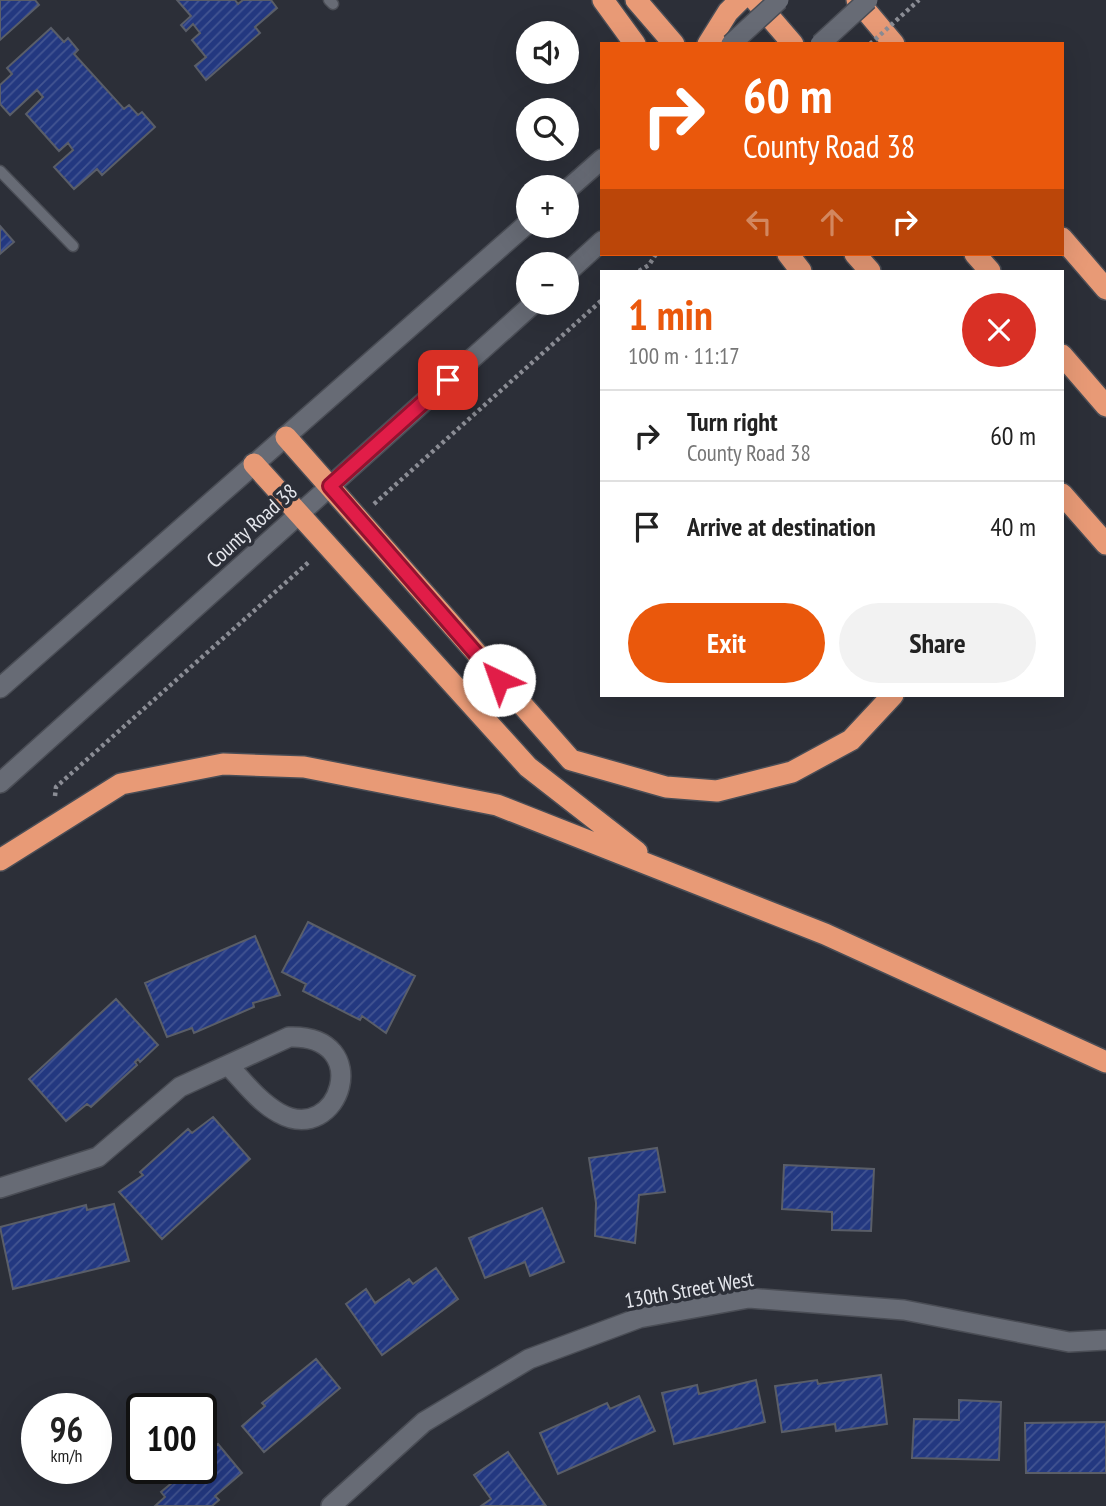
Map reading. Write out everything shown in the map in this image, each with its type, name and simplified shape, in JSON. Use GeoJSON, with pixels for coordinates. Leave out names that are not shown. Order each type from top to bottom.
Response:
{"type":"FeatureCollection","features":[{"type":"Feature","properties":{"kind":"highway"},"geometry":{"type":"LineString","coordinates":[[603,0],[634,42]]}},
{"type":"Feature","properties":{"kind":"highway"},"geometry":{"type":"LineString","coordinates":[[636,0],[672,42]]}},
{"type":"Feature","properties":{"kind":"highway"},"geometry":{"type":"LineString","coordinates":[[709,42],[727,12],[740,0]]}},
{"type":"Feature","properties":{"kind":"highway"},"geometry":{"type":"LineString","coordinates":[[755,0],[791,42]]}},
{"type":"Feature","properties":{"kind":"highway"},"geometry":{"type":"LineString","coordinates":[[857,0],[892,42]]}},
{"type":"Feature","properties":{"kind":"highway"},"geometry":{"type":"LineString","coordinates":[[1064,240],[1106,289]]}},
{"type":"Feature","properties":{"kind":"highway"},"geometry":{"type":"LineString","coordinates":[[790,256],[800,270]]}},
{"type":"Feature","properties":{"kind":"highway"},"geometry":{"type":"LineString","coordinates":[[857,256],[869,270]]}},
{"type":"Feature","properties":{"kind":"highway"},"geometry":{"type":"LineString","coordinates":[[977,256],[989,270]]}},
{"type":"Feature","properties":{"kind":"highway"},"geometry":{"type":"LineString","coordinates":[[1064,357],[1106,406]]}},
{"type":"Feature","properties":{"kind":"highway"},"geometry":{"type":"LineString","coordinates":[[286,437],[571,760],[666,787],[717,791],[792,772],[851,740],[891,697]]}},
{"type":"Feature","properties":{"kind":"highway"},"geometry":{"type":"LineString","coordinates":[[254,464],[528,767],[658,868]]}},
{"type":"Feature","properties":{"kind":"highway"},"geometry":{"type":"LineString","coordinates":[[1064,496],[1106,544]]}},
{"type":"Feature","properties":{"kind":"highway"},"geometry":{"type":"LineString","coordinates":[[0,860],[121,785],[223,764],[303,767],[497,805],[825,934],[1106,1062]]}},
{"type":"Feature","properties":{"kind":"main road"},"geometry":{"type":"LineString","coordinates":[[733,42],[779,0]]}},
{"type":"Feature","properties":{"kind":"main road"},"geometry":{"type":"LineString","coordinates":[[822,42],[868,0]]}},
{"type":"Feature","properties":{"kind":"main road"},"geometry":{"type":"LineString","coordinates":[[579,179],[600,161]]}},
{"type":"Feature","properties":{"kind":"main road"},"geometry":{"type":"LineString","coordinates":[[0,688],[516,234]]}},
{"type":"Feature","properties":{"kind":"main road"},"geometry":{"type":"LineString","coordinates":[[579,262],[600,243]]}},
{"type":"Feature","properties":{"kind":"main road","name":"County Road 38"},"geometry":{"type":"LineString","coordinates":[[0,783],[521,315]]}},
{"type":"Feature","properties":{"kind":"main road"},"geometry":{"type":"LineString","coordinates":[[0,1188],[98,1157],[180,1087],[289,1037],[306,1037],[318,1041],[332,1053],[340,1067],[342,1087],[334,1103],[318,1114],[302,1119],[273,1109],[258,1098],[229,1065]]}},
{"type":"Feature","properties":{"kind":"main road","name":"130th Street West"},"geometry":{"type":"LineString","coordinates":[[331,1506],[424,1422],[529,1359],[639,1318],[749,1297],[904,1310],[1069,1342],[1106,1340]]}},
{"type":"Feature","properties":{"kind":"lane"},"geometry":{"type":"LineString","coordinates":[[0,171],[73,246]]}},
{"type":"Feature","properties":{"kind":"path"},"geometry":{"type":"LineString","coordinates":[[872,42],[919,0]]}},
{"type":"Feature","properties":{"kind":"path"},"geometry":{"type":"LineString","coordinates":[[640,270],[655,256]]}},
{"type":"Feature","properties":{"kind":"path"},"geometry":{"type":"LineString","coordinates":[[358,518],[600,302]]}},
{"type":"Feature","properties":{"kind":"path"},"geometry":{"type":"LineString","coordinates":[[62,821],[54,798],[57,786],[327,545]]}},
{"type":"Feature","properties":{"kind":"building"},"geometry":{"type":"Polygon","coordinates":[[[0,0],[35,0],[39,5],[0,40],[0,0]]]}},
{"type":"Feature","properties":{"kind":"building"},"geometry":{"type":"Polygon","coordinates":[[[177,0],[235,0],[238,4],[243,0],[271,0],[277,8],[255,27],[260,33],[206,80],[195,66],[206,57],[192,40],[200,33],[193,24],[186,31],[181,25],[191,16],[177,0]]]}},
{"type":"Feature","properties":{"kind":"building"},"geometry":{"type":"Polygon","coordinates":[[[51,28],[64,42],[68,38],[78,50],[74,54],[124,109],[129,105],[138,115],[142,112],[155,127],[102,175],[97,169],[74,189],[54,167],[73,150],[68,143],[59,151],[26,114],[43,97],[37,90],[10,115],[0,104],[0,85],[12,74],[7,68],[51,28]]]}},
{"type":"Feature","properties":{"kind":"building"},"geometry":{"type":"Polygon","coordinates":[[[0,226],[14,242],[0,254],[0,226]]]}},
{"type":"Feature","properties":{"kind":"building"},"geometry":{"type":"Polygon","coordinates":[[[308,922],[415,976],[386,1033],[362,1016],[360,1020],[303,991],[306,984],[282,972],[308,922]]]}},
{"type":"Feature","properties":{"kind":"building"},"geometry":{"type":"Polygon","coordinates":[[[255,936],[280,995],[253,1003],[254,1007],[194,1033],[192,1028],[167,1037],[145,983],[255,936]]]}},
{"type":"Feature","properties":{"kind":"building"},"geometry":{"type":"Polygon","coordinates":[[[116,999],[158,1045],[140,1062],[138,1059],[135,1062],[137,1065],[91,1107],[87,1104],[66,1121],[29,1079],[116,999]]]}},
{"type":"Feature","properties":{"kind":"building"},"geometry":{"type":"Polygon","coordinates":[[[213,1117],[250,1159],[162,1239],[119,1192],[143,1175],[140,1172],[188,1129],[192,1133],[213,1117]]]}},
{"type":"Feature","properties":{"kind":"building"},"geometry":{"type":"Polygon","coordinates":[[[657,1148],[665,1192],[639,1195],[635,1243],[595,1236],[596,1203],[589,1158],[657,1148]]]}},
{"type":"Feature","properties":{"kind":"building"},"geometry":{"type":"Polygon","coordinates":[[[784,1165],[874,1169],[871,1231],[832,1230],[832,1212],[782,1209],[784,1165]]]}},
{"type":"Feature","properties":{"kind":"building"},"geometry":{"type":"Polygon","coordinates":[[[114,1204],[129,1261],[13,1289],[0,1227],[86,1205],[87,1210],[114,1204]]]}},
{"type":"Feature","properties":{"kind":"building"},"geometry":{"type":"Polygon","coordinates":[[[542,1208],[564,1262],[530,1276],[525,1262],[485,1278],[469,1238],[542,1208]]]}},
{"type":"Feature","properties":{"kind":"building"},"geometry":{"type":"Polygon","coordinates":[[[436,1268],[458,1299],[382,1355],[346,1304],[366,1289],[375,1303],[409,1279],[413,1284],[436,1268]]]}},
{"type":"Feature","properties":{"kind":"building"},"geometry":{"type":"Polygon","coordinates":[[[316,1359],[340,1388],[264,1452],[242,1426],[265,1406],[262,1403],[316,1359]]]}},
{"type":"Feature","properties":{"kind":"building"},"geometry":{"type":"Polygon","coordinates":[[[881,1375],[887,1424],[836,1431],[835,1424],[782,1432],[775,1386],[817,1380],[818,1384],[881,1375]]]}},
{"type":"Feature","properties":{"kind":"building"},"geometry":{"type":"Polygon","coordinates":[[[756,1380],[765,1422],[674,1444],[662,1393],[697,1385],[699,1394],[756,1380]]]}},
{"type":"Feature","properties":{"kind":"building"},"geometry":{"type":"Polygon","coordinates":[[[639,1396],[655,1431],[558,1474],[540,1433],[607,1403],[610,1409],[639,1396]]]}},
{"type":"Feature","properties":{"kind":"building"},"geometry":{"type":"Polygon","coordinates":[[[959,1400],[1001,1402],[999,1460],[912,1458],[914,1419],[959,1420],[959,1400]]]}},
{"type":"Feature","properties":{"kind":"building"},"geometry":{"type":"Polygon","coordinates":[[[1106,1422],[1106,1473],[1026,1473],[1025,1423],[1106,1422]]]}},
{"type":"Feature","properties":{"kind":"building"},"geometry":{"type":"Polygon","coordinates":[[[217,1445],[242,1473],[215,1496],[219,1500],[212,1506],[155,1506],[165,1497],[161,1492],[171,1484],[217,1484],[217,1445]]]}},
{"type":"Feature","properties":{"kind":"building"},"geometry":{"type":"Polygon","coordinates":[[[508,1452],[546,1506],[481,1506],[491,1499],[474,1475],[508,1452]]]}},
{"type":"Feature","properties":{"kind":"route"},"geometry":{"type":"LineString","coordinates":[[448,380],[330,486],[499,680]]}}]}
